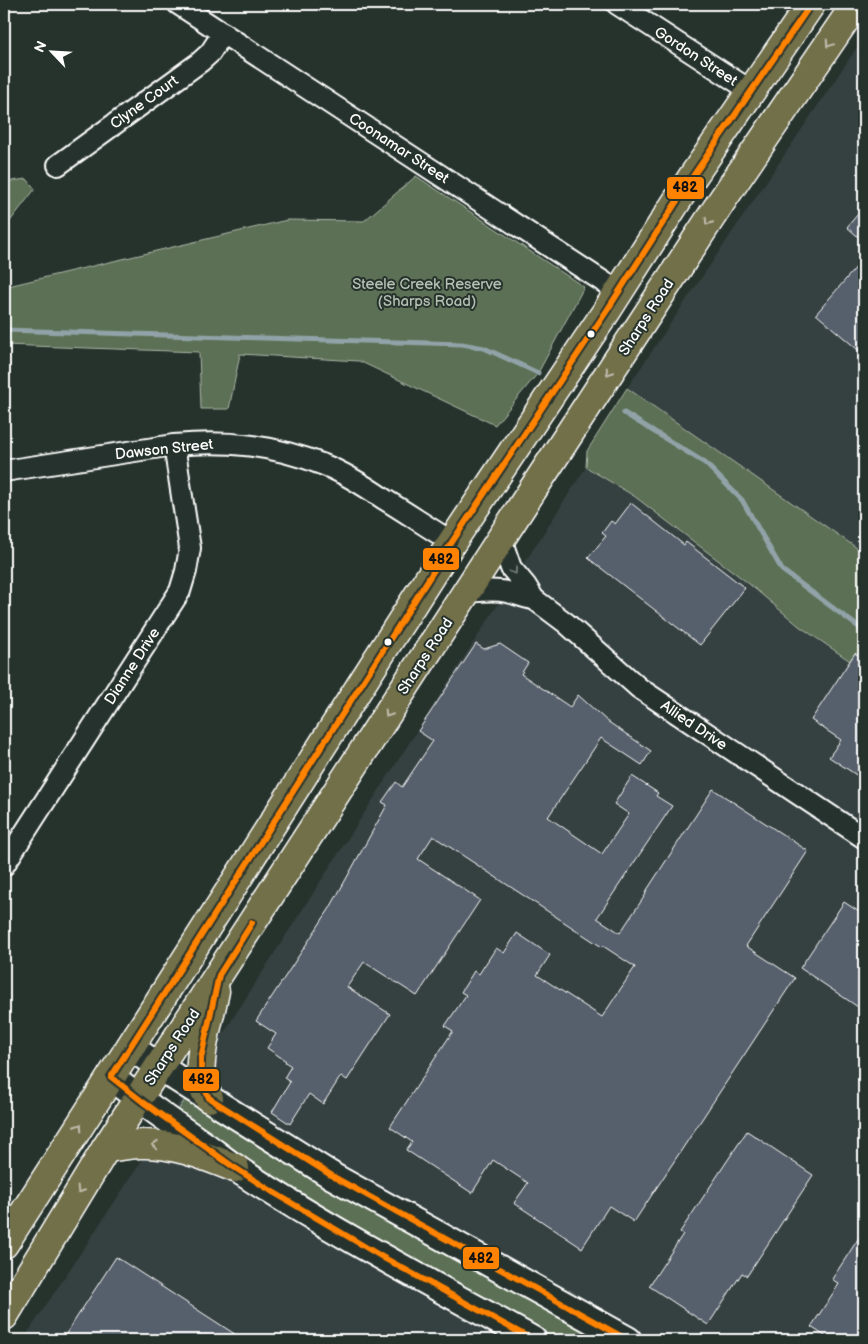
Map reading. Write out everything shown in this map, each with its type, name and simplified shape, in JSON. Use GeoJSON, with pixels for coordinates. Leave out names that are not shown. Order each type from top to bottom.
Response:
{"type":"FeatureCollection","features":[{"type":"Feature","properties":{"kind":"main road"},"geometry":{"type":"LineString","coordinates":[[4,1242],[452,542],[619,292],[691,179],[811,4]]}},
{"type":"Feature","properties":{"kind":"main road","name":"Sharps Road"},"geometry":{"type":"LineString","coordinates":[[4,1316],[106,1148],[524,503],[723,199],[856,4]]}},
{"type":"Feature","properties":{"kind":"main road"},"geometry":{"type":"LineString","coordinates":[[691,179],[723,199]]}},
{"type":"Feature","properties":{"kind":"main road"},"geometry":{"type":"LineString","coordinates":[[452,542],[468,542],[482,536],[502,505],[524,503]]}},
{"type":"Feature","properties":{"kind":"main road"},"geometry":{"type":"LineString","coordinates":[[209,1098],[201,1081],[201,1058],[219,975]]}},
{"type":"Feature","properties":{"kind":"main road"},"geometry":{"type":"LineString","coordinates":[[106,1148],[141,1144],[164,1146],[201,1155],[235,1168]]}},
{"type":"Feature","properties":{"kind":"street","name":"Coonamar Street"},"geometry":{"type":"LineString","coordinates":[[178,4],[619,292]]}},
{"type":"Feature","properties":{"kind":"street","name":"Gordon Street"},"geometry":{"type":"LineString","coordinates":[[617,4],[751,91]]}},
{"type":"Feature","properties":{"kind":"street","name":"Clyne Court"},"geometry":{"type":"LineString","coordinates":[[58,165],[200,62],[210,52],[223,33]]}},
{"type":"Feature","properties":{"kind":"street","name":"Dawson Street"},"geometry":{"type":"LineString","coordinates":[[4,471],[174,445],[225,443],[257,447],[288,453],[325,465],[360,484],[452,542]]}},
{"type":"Feature","properties":{"kind":"street","name":"Dianne Drive"},"geometry":{"type":"LineString","coordinates":[[4,865],[180,591],[190,548],[174,445]]}},
{"type":"Feature","properties":{"kind":"street","name":"Allied Drive"},"geometry":{"type":"LineString","coordinates":[[501,539],[511,568],[534,599],[566,623],[639,688],[864,838]]}},
{"type":"Feature","properties":{"kind":"street","name":"Allied Drive"},"geometry":{"type":"LineString","coordinates":[[467,592],[495,590],[534,599]]}},
{"type":"Feature","properties":{"kind":"street"},"geometry":{"type":"LineString","coordinates":[[130,1047],[334,1177],[628,1340]]}},
{"type":"Feature","properties":{"kind":"street"},"geometry":{"type":"LineString","coordinates":[[111,1077],[138,1099],[235,1168],[331,1228],[533,1340]]}},
{"type":"Feature","properties":{"kind":"shaded area"},"geometry":{"type":"Polygon","coordinates":[[[864,37],[864,553],[627,388],[864,37]]]}},
{"type":"Feature","properties":{"kind":"shaded area"},"geometry":{"type":"Polygon","coordinates":[[[586,467],[634,496],[748,583],[799,626],[849,661],[855,653],[864,661],[864,1340],[23,1340],[135,1171],[586,467]]]}},
{"type":"Feature","properties":{"kind":"green space","name":"Steele Creek Reserve (Sharps Road)"},"geometry":{"type":"Polygon","coordinates":[[[416,176],[584,287],[538,373],[495,425],[359,361],[240,354],[229,409],[201,409],[199,352],[4,345],[4,287],[287,220],[364,221],[416,176]]]}},
{"type":"Feature","properties":{"kind":"green space"},"geometry":{"type":"Polygon","coordinates":[[[27,179],[35,189],[4,229],[4,182],[27,179]]]}},
{"type":"Feature","properties":{"kind":"green space"},"geometry":{"type":"Polygon","coordinates":[[[627,388],[864,553],[864,661],[855,653],[850,661],[799,626],[748,583],[634,496],[586,467],[587,451],[627,388]]]}},
{"type":"Feature","properties":{"kind":"green space"},"geometry":{"type":"Polygon","coordinates":[[[188,1095],[606,1340],[553,1340],[414,1263],[173,1118],[188,1095]]]}},
{"type":"Feature","properties":{"kind":"building"},"geometry":{"type":"Polygon","coordinates":[[[864,207],[864,242],[847,227],[864,207]]]}},
{"type":"Feature","properties":{"kind":"building"},"geometry":{"type":"Polygon","coordinates":[[[864,258],[864,355],[816,314],[864,258]]]}},
{"type":"Feature","properties":{"kind":"building"},"geometry":{"type":"Polygon","coordinates":[[[631,503],[684,545],[686,542],[745,588],[700,645],[588,558],[606,536],[602,533],[611,521],[615,524],[631,503]]]}},
{"type":"Feature","properties":{"kind":"building"},"geometry":{"type":"Polygon","coordinates":[[[476,644],[484,649],[500,644],[528,663],[521,674],[570,707],[578,695],[607,721],[651,751],[642,765],[601,738],[548,817],[602,854],[629,814],[614,804],[632,776],[658,793],[656,796],[672,806],[597,918],[620,933],[713,789],[808,851],[746,946],[795,978],[634,1222],[609,1206],[582,1248],[514,1203],[528,1183],[493,1160],[472,1193],[406,1150],[412,1142],[390,1127],[453,1031],[445,1026],[466,995],[461,992],[474,971],[479,974],[496,948],[504,953],[517,933],[550,955],[537,975],[602,1017],[635,967],[433,836],[418,859],[480,900],[417,996],[364,962],[347,987],[390,1014],[347,1080],[341,1076],[323,1104],[309,1094],[290,1124],[272,1112],[290,1082],[284,1078],[291,1066],[267,1048],[276,1034],[256,1021],[330,908],[387,805],[382,802],[396,782],[402,787],[433,741],[418,731],[476,644]]]}},
{"type":"Feature","properties":{"kind":"building"},"geometry":{"type":"Polygon","coordinates":[[[855,653],[864,660],[864,780],[829,757],[841,740],[811,720],[855,653]]]}},
{"type":"Feature","properties":{"kind":"building"},"geometry":{"type":"Polygon","coordinates":[[[844,902],[864,915],[864,1011],[800,968],[844,902]]]}},
{"type":"Feature","properties":{"kind":"building"},"geometry":{"type":"Polygon","coordinates":[[[747,1131],[813,1175],[747,1276],[742,1273],[708,1325],[649,1286],[683,1234],[680,1232],[747,1131]]]}},
{"type":"Feature","properties":{"kind":"building"},"geometry":{"type":"Polygon","coordinates":[[[864,1230],[864,1340],[831,1340],[811,1327],[839,1284],[832,1279],[864,1230]]]}},
{"type":"Feature","properties":{"kind":"building"},"geometry":{"type":"Polygon","coordinates":[[[116,1257],[244,1340],[62,1340],[116,1257]]]}},
{"type":"Feature","properties":{"kind":"waterway"},"geometry":{"type":"LineString","coordinates":[[4,330],[462,344],[484,348],[538,373]]}},
{"type":"Feature","properties":{"kind":"waterway"},"geometry":{"type":"LineString","coordinates":[[624,413],[705,463],[742,500],[782,570],[864,631]]}},
{"type":"Feature","properties":{"kind":"transit line","name":"482"},"geometry":{"type":"LineString","coordinates":[[533,1340],[384,1258],[273,1192],[232,1166],[111,1077],[452,542],[606,312],[691,179],[811,4]]}},
{"type":"Feature","properties":{"kind":"transit line","name":"482"},"geometry":{"type":"LineString","coordinates":[[252,923],[219,975],[201,1058],[201,1081],[209,1098],[334,1177],[628,1340]]}}]}
